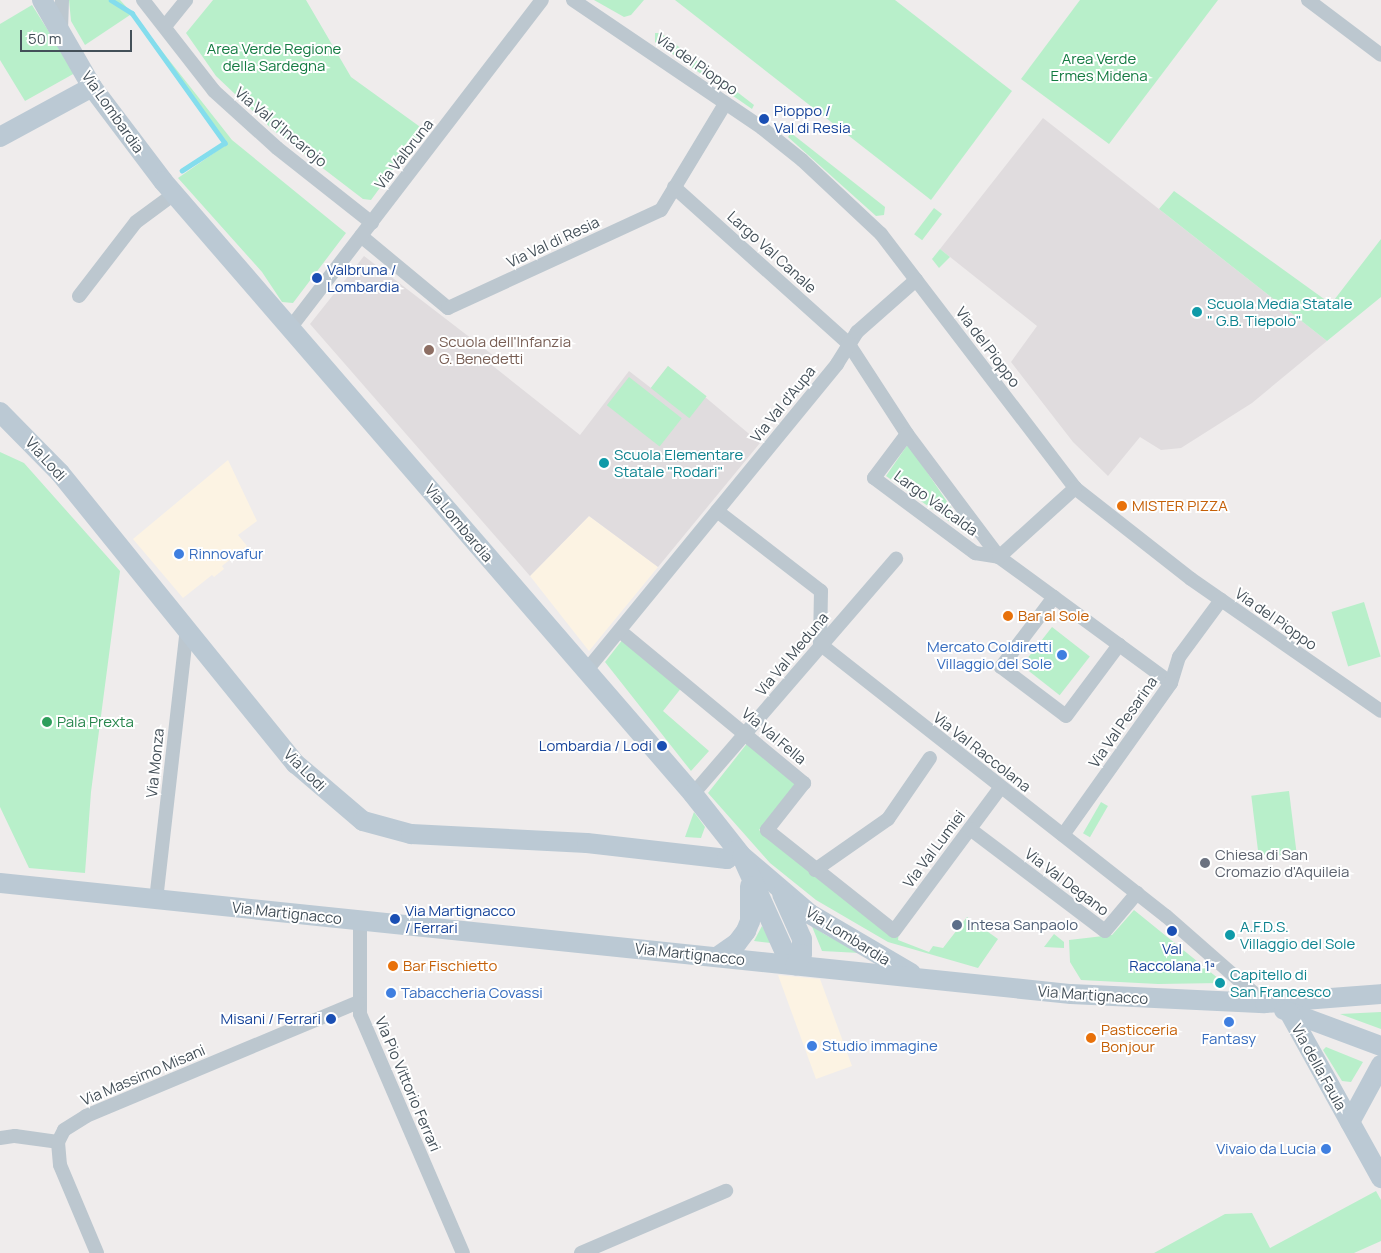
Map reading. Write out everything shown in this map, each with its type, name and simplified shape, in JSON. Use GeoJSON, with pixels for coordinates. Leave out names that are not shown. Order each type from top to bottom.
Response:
{"type":"FeatureCollection","features":[{"type":"Feature","properties":{"kind":"street","name":"Via Lombardia"},"geometry":{"type":"LineString","coordinates":[[42,0],[92,87],[174,194],[693,794],[739,852],[826,925],[921,978]]}},
{"type":"Feature","properties":{"kind":"street"},"geometry":{"type":"LineString","coordinates":[[61,33],[62,0]]}},
{"type":"Feature","properties":{"kind":"street","name":"Via Val d'Incarojo"},"geometry":{"type":"LineString","coordinates":[[143,0],[166,25],[214,91],[372,223]]}},
{"type":"Feature","properties":{"kind":"street"},"geometry":{"type":"LineString","coordinates":[[166,25],[186,0]]}},
{"type":"Feature","properties":{"kind":"street","name":"Via Valbruna"},"geometry":{"type":"LineString","coordinates":[[291,327],[542,0]]}},
{"type":"Feature","properties":{"kind":"street","name":"Via del Pioppo"},"geometry":{"type":"LineString","coordinates":[[573,0],[762,128],[838,192],[895,248],[916,280],[1075,488],[1147,546],[1221,600],[1381,711]]}},
{"type":"Feature","properties":{"kind":"street"},"geometry":{"type":"LineString","coordinates":[[1308,0],[1381,55]]}},
{"type":"Feature","properties":{"kind":"street"},"geometry":{"type":"LineString","coordinates":[[0,137],[92,87]]}},
{"type":"Feature","properties":{"kind":"street","name":"Via Val di Resia"},"geometry":{"type":"LineString","coordinates":[[361,236],[448,308],[661,210],[725,104]]}},
{"type":"Feature","properties":{"kind":"street","name":"Largo Val Canale"},"geometry":{"type":"LineString","coordinates":[[674,187],[848,343]]}},
{"type":"Feature","properties":{"kind":"street"},"geometry":{"type":"LineString","coordinates":[[79,296],[136,222],[174,194]]}},
{"type":"Feature","properties":{"kind":"street","name":"Via Val d'Aupa"},"geometry":{"type":"LineString","coordinates":[[586,671],[837,364],[848,343],[916,280]]}},
{"type":"Feature","properties":{"kind":"street","name":"Largo Valcalda"},"geometry":{"type":"LineString","coordinates":[[848,343],[907,434],[1000,557]]}},
{"type":"Feature","properties":{"kind":"street","name":"Via Lodi"},"geometry":{"type":"LineString","coordinates":[[3,416],[60,473],[296,764],[363,821],[411,834],[587,843],[727,859],[739,852]]}},
{"type":"Feature","properties":{"kind":"street","name":"Largo Valcalda"},"geometry":{"type":"LineString","coordinates":[[907,434],[874,478],[975,553],[1000,557]]}},
{"type":"Feature","properties":{"kind":"street"},"geometry":{"type":"LineString","coordinates":[[1075,488],[1000,557],[1171,684]]}},
{"type":"Feature","properties":{"kind":"street"},"geometry":{"type":"LineString","coordinates":[[717,511],[821,591],[820,644]]}},
{"type":"Feature","properties":{"kind":"street","name":"Via Val Meduna"},"geometry":{"type":"LineString","coordinates":[[693,794],[747,734],[820,644],[896,559]]}},
{"type":"Feature","properties":{"kind":"street"},"geometry":{"type":"LineString","coordinates":[[1054,597],[1001,667],[1066,716],[1119,645]]}},
{"type":"Feature","properties":{"kind":"street","name":"Via Val Pesarina"},"geometry":{"type":"LineString","coordinates":[[1063,835],[1171,684],[1179,657],[1221,600]]}},
{"type":"Feature","properties":{"kind":"street","name":"Via Monza"},"geometry":{"type":"LineString","coordinates":[[156,900],[187,630]]}},
{"type":"Feature","properties":{"kind":"street","name":"Via Val Fella"},"geometry":{"type":"LineString","coordinates":[[620,631],[804,783],[766,830],[894,931]]}},
{"type":"Feature","properties":{"kind":"street","name":"Via Val Raccolana"},"geometry":{"type":"LineString","coordinates":[[820,644],[1137,893],[1265,1003]]}},
{"type":"Feature","properties":{"kind":"street"},"geometry":{"type":"LineString","coordinates":[[815,870],[888,818],[930,758]]}},
{"type":"Feature","properties":{"kind":"street","name":"Via Val Lumiei"},"geometry":{"type":"LineString","coordinates":[[894,931],[1001,787]]}},
{"type":"Feature","properties":{"kind":"street","name":"Via Val Degano"},"geometry":{"type":"LineString","coordinates":[[970,829],[1104,931],[1137,893]]}},
{"type":"Feature","properties":{"kind":"street","name":"Via Lombardia"},"geometry":{"type":"LineString","coordinates":[[739,852],[793,964],[802,954],[802,939],[779,887]]}},
{"type":"Feature","properties":{"kind":"street","name":"Via Lombardia"},"geometry":{"type":"LineString","coordinates":[[717,957],[737,943],[750,921],[749,876]]}},
{"type":"Feature","properties":{"kind":"street","name":"Via Martignacco"},"geometry":{"type":"LineString","coordinates":[[0,883],[1100,997],[1265,1003],[1381,994]]}},
{"type":"Feature","properties":{"kind":"street","name":"Via Pio Vittorio Ferrari"},"geometry":{"type":"LineString","coordinates":[[360,921],[358,1002],[360,1014],[463,1253]]}},
{"type":"Feature","properties":{"kind":"street","name":"Via Massimo Misani"},"geometry":{"type":"LineString","coordinates":[[58,1142],[64,1130],[78,1120],[358,1002]]}},
{"type":"Feature","properties":{"kind":"street"},"geometry":{"type":"LineString","coordinates":[[1265,1003],[1381,1046]]}},
{"type":"Feature","properties":{"kind":"street","name":"Via della Faula"},"geometry":{"type":"LineString","coordinates":[[1289,1012],[1381,1178]]}},
{"type":"Feature","properties":{"kind":"street","name":"Via della Faula"},"geometry":{"type":"LineString","coordinates":[[1350,1122],[1381,1065]]}},
{"type":"Feature","properties":{"kind":"street"},"geometry":{"type":"LineString","coordinates":[[0,1138],[15,1136],[58,1142],[60,1165],[97,1253]]}},
{"type":"Feature","properties":{"kind":"street"},"geometry":{"type":"LineString","coordinates":[[581,1253],[726,1191]]}},
{"type":"Feature","properties":{"kind":"shaded area"},"geometry":{"type":"Polygon","coordinates":[[[1043,118],[1327,341],[1252,403],[1181,448],[1161,450],[1140,437],[1108,476],[1073,442],[1011,362],[1037,326],[940,249],[1043,118]]]}},
{"type":"Feature","properties":{"kind":"shaded area"},"geometry":{"type":"Polygon","coordinates":[[[364,256],[498,359],[493,366],[580,435],[629,371],[651,388],[668,366],[760,443],[658,567],[589,516],[530,576],[310,324],[364,256]]]}},
{"type":"Feature","properties":{"kind":"shaded area"},"geometry":{"type":"Polygon","coordinates":[[[228,460],[257,521],[238,535],[247,546],[222,566],[224,569],[214,577],[212,575],[183,598],[133,539],[228,460]]]}},
{"type":"Feature","properties":{"kind":"shaded area"},"geometry":{"type":"Polygon","coordinates":[[[589,516],[658,567],[589,651],[530,576],[589,516]]]}},
{"type":"Feature","properties":{"kind":"shaded area"},"geometry":{"type":"Polygon","coordinates":[[[778,975],[820,979],[852,1066],[816,1079],[778,975]]]}},
{"type":"Feature","properties":{"kind":"green space"},"geometry":{"type":"Polygon","coordinates":[[[69,0],[120,0],[132,13],[85,45],[71,21],[69,0]]]}},
{"type":"Feature","properties":{"kind":"green space","name":"Area Verde Regione della Sardegna"},"geometry":{"type":"Polygon","coordinates":[[[213,0],[306,0],[351,77],[423,129],[371,200],[363,199],[273,130],[216,76],[186,33],[213,0]]]}},
{"type":"Feature","properties":{"kind":"green space"},"geometry":{"type":"Polygon","coordinates":[[[594,0],[644,0],[631,15],[624,17],[594,0]]]}},
{"type":"Feature","properties":{"kind":"green space"},"geometry":{"type":"Polygon","coordinates":[[[675,0],[895,0],[1012,91],[931,200],[675,0]]]}},
{"type":"Feature","properties":{"kind":"green space","name":"Area Verde Ermes Midena"},"geometry":{"type":"Polygon","coordinates":[[[1080,0],[1218,0],[1109,144],[1021,79],[1080,0]]]}},
{"type":"Feature","properties":{"kind":"green space"},"geometry":{"type":"Polygon","coordinates":[[[32,5],[75,73],[25,101],[0,60],[0,24],[32,5]]]}},
{"type":"Feature","properties":{"kind":"green space"},"geometry":{"type":"Polygon","coordinates":[[[143,27],[232,140],[346,233],[293,303],[282,302],[262,272],[178,178],[227,144],[143,27]]]}},
{"type":"Feature","properties":{"kind":"green space"},"geometry":{"type":"Polygon","coordinates":[[[655,33],[661,33],[754,105],[752,109],[655,42],[655,33]]]}},
{"type":"Feature","properties":{"kind":"green space"},"geometry":{"type":"Polygon","coordinates":[[[791,133],[885,207],[884,215],[876,216],[788,137],[791,133]]]}},
{"type":"Feature","properties":{"kind":"green space"},"geometry":{"type":"Polygon","coordinates":[[[1174,191],[1331,304],[1381,239],[1381,297],[1327,341],[1159,209],[1174,191]]]}},
{"type":"Feature","properties":{"kind":"green space"},"geometry":{"type":"Polygon","coordinates":[[[934,208],[942,214],[922,240],[914,234],[934,208]]]}},
{"type":"Feature","properties":{"kind":"green space"},"geometry":{"type":"Polygon","coordinates":[[[940,249],[950,257],[939,268],[932,259],[940,249]]]}},
{"type":"Feature","properties":{"kind":"green space"},"geometry":{"type":"Polygon","coordinates":[[[668,366],[707,396],[689,418],[651,388],[668,366]]]}},
{"type":"Feature","properties":{"kind":"green space"},"geometry":{"type":"Polygon","coordinates":[[[629,377],[682,418],[660,447],[607,405],[629,377]]]}},
{"type":"Feature","properties":{"kind":"green space"},"geometry":{"type":"Polygon","coordinates":[[[908,444],[971,537],[886,476],[908,444]]]}},
{"type":"Feature","properties":{"kind":"green space"},"geometry":{"type":"Polygon","coordinates":[[[0,452],[24,463],[120,571],[91,792],[85,873],[29,868],[0,807],[0,452]]]}},
{"type":"Feature","properties":{"kind":"green space"},"geometry":{"type":"Polygon","coordinates":[[[1364,602],[1381,657],[1348,666],[1331,612],[1364,602]]]}},
{"type":"Feature","properties":{"kind":"green space"},"geometry":{"type":"Polygon","coordinates":[[[1052,627],[1090,657],[1060,695],[1022,666],[1052,627]]]}},
{"type":"Feature","properties":{"kind":"green space"},"geometry":{"type":"Polygon","coordinates":[[[623,639],[682,687],[663,711],[709,751],[691,771],[605,662],[623,639]]]}},
{"type":"Feature","properties":{"kind":"green space"},"geometry":{"type":"Polygon","coordinates":[[[749,741],[798,783],[759,830],[809,871],[899,932],[898,940],[929,952],[933,946],[943,948],[967,917],[998,939],[978,968],[888,942],[816,900],[770,863],[708,793],[749,741]]]}},
{"type":"Feature","properties":{"kind":"green space"},"geometry":{"type":"Polygon","coordinates":[[[1289,791],[1297,854],[1259,858],[1251,796],[1289,791]]]}},
{"type":"Feature","properties":{"kind":"green space"},"geometry":{"type":"Polygon","coordinates":[[[1101,802],[1108,806],[1090,837],[1083,833],[1101,802]]]}},
{"type":"Feature","properties":{"kind":"green space"},"geometry":{"type":"Polygon","coordinates":[[[694,812],[705,827],[701,838],[685,837],[694,812]]]}},
{"type":"Feature","properties":{"kind":"green space"},"geometry":{"type":"Polygon","coordinates":[[[1134,910],[1219,979],[1220,983],[1158,984],[1081,980],[1070,962],[1069,940],[1112,935],[1134,910]]]}},
{"type":"Feature","properties":{"kind":"green space"},"geometry":{"type":"Polygon","coordinates":[[[811,924],[824,934],[860,953],[822,951],[811,924]]]}},
{"type":"Feature","properties":{"kind":"green space"},"geometry":{"type":"Polygon","coordinates":[[[762,926],[771,943],[754,941],[762,926]]]}},
{"type":"Feature","properties":{"kind":"green space"},"geometry":{"type":"Polygon","coordinates":[[[1054,934],[1064,942],[1064,948],[1044,947],[1054,934]]]}},
{"type":"Feature","properties":{"kind":"green space"},"geometry":{"type":"Polygon","coordinates":[[[1381,1012],[1381,1029],[1340,1014],[1381,1012]]]}},
{"type":"Feature","properties":{"kind":"green space"},"geometry":{"type":"Polygon","coordinates":[[[1326,1047],[1363,1062],[1351,1082],[1342,1081],[1323,1050],[1326,1047]]]}},
{"type":"Feature","properties":{"kind":"green space"},"geometry":{"type":"Polygon","coordinates":[[[1376,1191],[1381,1200],[1381,1241],[1354,1253],[1154,1253],[1225,1214],[1252,1213],[1270,1248],[1376,1191]]]}},
{"type":"Feature","properties":{"kind":"waterway"},"geometry":{"type":"LineString","coordinates":[[111,0],[132,13],[225,143],[182,171]]}},
{"type":"Feature","properties":{"kind":"place","name":"Pioppo / Val di Resia"},"geometry":{"type":"Point","coordinates":[764,119]}},
{"type":"Feature","properties":{"kind":"place","name":"Valbruna / Lombardia"},"geometry":{"type":"Point","coordinates":[317,278]}},
{"type":"Feature","properties":{"kind":"place","name":"Scuola Media Statale \" G.B. Tiepolo\""},"geometry":{"type":"Point","coordinates":[1197,312]}},
{"type":"Feature","properties":{"kind":"place","name":"Scuola dell'Infanzia G. Benedetti"},"geometry":{"type":"Point","coordinates":[429,350]}},
{"type":"Feature","properties":{"kind":"place","name":"Scuola Elementare Statale \"Rodari\""},"geometry":{"type":"Point","coordinates":[604,463]}},
{"type":"Feature","properties":{"kind":"place","name":"MISTER PIZZA"},"geometry":{"type":"Point","coordinates":[1122,506]}},
{"type":"Feature","properties":{"kind":"place","name":"Rinnovafur"},"geometry":{"type":"Point","coordinates":[179,554]}},
{"type":"Feature","properties":{"kind":"place","name":"Bar al Sole"},"geometry":{"type":"Point","coordinates":[1008,616]}},
{"type":"Feature","properties":{"kind":"place","name":"Mercato Coldiretti Villaggio del Sole"},"geometry":{"type":"Point","coordinates":[1062,655]}},
{"type":"Feature","properties":{"kind":"place","name":"Pala Prexta"},"geometry":{"type":"Point","coordinates":[47,722]}},
{"type":"Feature","properties":{"kind":"place","name":"Lombardia / Lodi"},"geometry":{"type":"Point","coordinates":[662,746]}},
{"type":"Feature","properties":{"kind":"place","name":"Chiesa di San Cromazio d'Aquileia"},"geometry":{"type":"Point","coordinates":[1205,863]}},
{"type":"Feature","properties":{"kind":"place","name":"Via Martignacco / Ferrari"},"geometry":{"type":"Point","coordinates":[395,919]}},
{"type":"Feature","properties":{"kind":"place","name":"Intesa Sanpaolo"},"geometry":{"type":"Point","coordinates":[957,925]}},
{"type":"Feature","properties":{"kind":"place","name":"Val Raccolana 1ª"},"geometry":{"type":"Point","coordinates":[1172,931]}},
{"type":"Feature","properties":{"kind":"place","name":"A.F.D.S. Villaggio del Sole"},"geometry":{"type":"Point","coordinates":[1230,935]}},
{"type":"Feature","properties":{"kind":"place","name":"Bar Fischietto"},"geometry":{"type":"Point","coordinates":[393,966]}},
{"type":"Feature","properties":{"kind":"place","name":"Capitello di San Francesco"},"geometry":{"type":"Point","coordinates":[1220,983]}},
{"type":"Feature","properties":{"kind":"place","name":"Tabaccheria Covassi"},"geometry":{"type":"Point","coordinates":[391,993]}},
{"type":"Feature","properties":{"kind":"place","name":"Misani / Ferrari"},"geometry":{"type":"Point","coordinates":[331,1019]}},
{"type":"Feature","properties":{"kind":"place","name":"Fantasy"},"geometry":{"type":"Point","coordinates":[1229,1022]}},
{"type":"Feature","properties":{"kind":"place","name":"Pasticceria Bonjour"},"geometry":{"type":"Point","coordinates":[1091,1038]}},
{"type":"Feature","properties":{"kind":"place","name":"Studio immagine"},"geometry":{"type":"Point","coordinates":[812,1046]}},
{"type":"Feature","properties":{"kind":"place","name":"Vivaio da Lucia"},"geometry":{"type":"Point","coordinates":[1326,1149]}}]}
